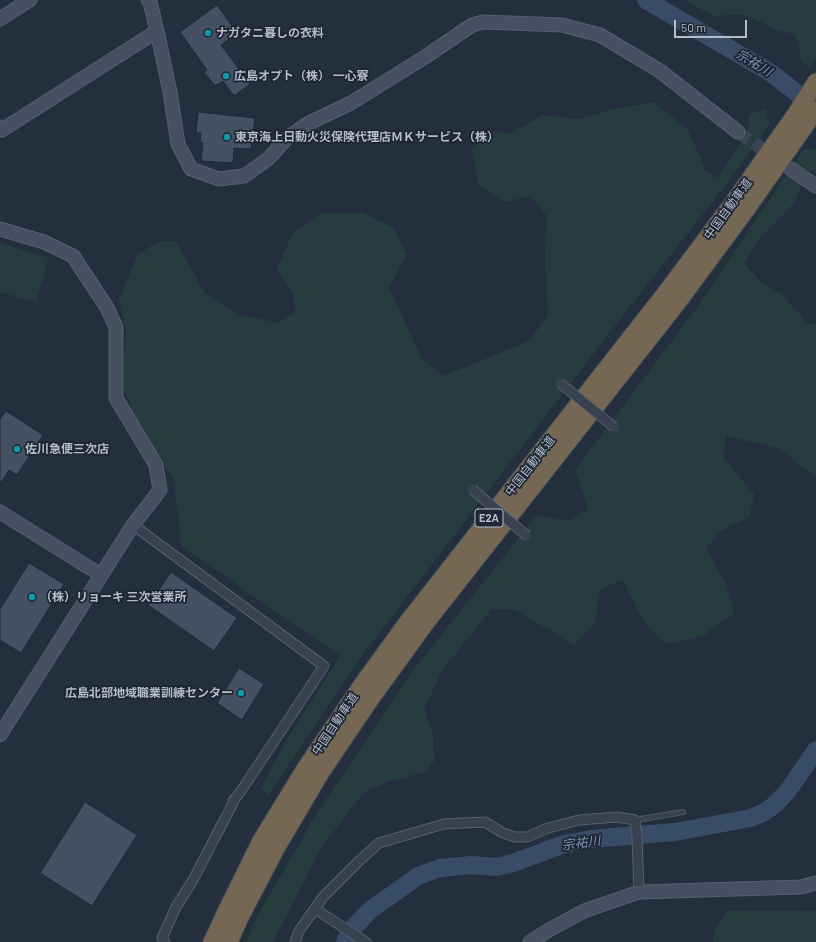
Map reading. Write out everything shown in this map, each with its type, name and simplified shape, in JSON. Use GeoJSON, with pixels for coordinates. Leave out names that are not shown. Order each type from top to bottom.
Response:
{"type":"FeatureCollection","features":[{"type":"Feature","properties":{"kind":"highway","name":"中国自動車道"},"geometry":{"type":"LineString","coordinates":[[229,942],[240,917],[275,850],[321,772],[371,698],[427,621],[677,303],[745,211],[807,115],[816,82]]}},
{"type":"Feature","properties":{"kind":"highway","name":"中国自動車道"},"geometry":{"type":"LineString","coordinates":[[212,942],[261,841],[307,766],[360,688],[407,623],[665,294],[734,202],[807,115]]}},
{"type":"Feature","properties":{"kind":"street"},"geometry":{"type":"LineString","coordinates":[[0,19],[30,0]]}},
{"type":"Feature","properties":{"kind":"street"},"geometry":{"type":"LineString","coordinates":[[148,0],[150,2],[157,31],[170,92],[178,144],[191,169],[219,179],[244,176],[268,159],[286,138],[309,123],[351,103],[425,57],[472,25],[484,22],[562,25],[600,35],[660,71],[738,132]]}},
{"type":"Feature","properties":{"kind":"street"},"geometry":{"type":"LineString","coordinates":[[0,127],[2,130],[157,31]]}},
{"type":"Feature","properties":{"kind":"street"},"geometry":{"type":"LineString","coordinates":[[791,169],[816,186]]}},
{"type":"Feature","properties":{"kind":"street"},"geometry":{"type":"LineString","coordinates":[[0,229],[44,242],[73,256],[106,306],[116,327],[116,398],[156,465],[160,490],[133,525],[0,735]]}},
{"type":"Feature","properties":{"kind":"street"},"geometry":{"type":"LineString","coordinates":[[560,383],[614,427]]}},
{"type":"Feature","properties":{"kind":"street"},"geometry":{"type":"LineString","coordinates":[[472,489],[528,536]]}},
{"type":"Feature","properties":{"kind":"street"},"geometry":{"type":"LineString","coordinates":[[0,512],[101,575]]}},
{"type":"Feature","properties":{"kind":"street"},"geometry":{"type":"LineString","coordinates":[[133,525],[324,666],[242,791],[233,802],[193,880],[176,908],[162,938],[165,942]]}},
{"type":"Feature","properties":{"kind":"street"},"geometry":{"type":"LineString","coordinates":[[295,942],[299,931],[323,897],[379,843],[444,824],[485,822],[515,837],[527,837],[548,828],[579,820],[618,817],[635,822],[639,892]]}},
{"type":"Feature","properties":{"kind":"street"},"geometry":{"type":"LineString","coordinates":[[530,942],[584,911],[639,892],[801,887],[816,883]]}},
{"type":"Feature","properties":{"kind":"street"},"geometry":{"type":"LineString","coordinates":[[315,909],[344,926],[366,942]]}},
{"type":"Feature","properties":{"kind":"lane"},"geometry":{"type":"LineString","coordinates":[[635,822],[683,812]]}},
{"type":"Feature","properties":{"kind":"green space"},"geometry":{"type":"Polygon","coordinates":[[[688,0],[816,0],[816,59],[810,68],[801,61],[798,42],[793,34],[777,30],[749,16],[731,14],[717,17],[691,4],[688,0]]]}},
{"type":"Feature","properties":{"kind":"green space"},"geometry":{"type":"Polygon","coordinates":[[[654,102],[688,130],[706,171],[717,178],[748,132],[749,114],[765,109],[770,122],[736,172],[617,323],[358,661],[268,795],[261,788],[283,746],[340,656],[181,546],[174,480],[134,414],[123,385],[126,330],[119,300],[137,255],[157,242],[176,241],[204,292],[239,314],[278,323],[296,312],[293,293],[277,270],[292,234],[323,213],[363,213],[394,228],[407,255],[389,287],[421,357],[443,376],[529,341],[548,315],[545,265],[546,215],[530,196],[506,202],[479,185],[472,150],[489,131],[509,134],[543,115],[579,119],[613,109],[654,102]]]}},
{"type":"Feature","properties":{"kind":"green space"},"geometry":{"type":"Polygon","coordinates":[[[804,149],[816,149],[816,173],[807,170],[794,203],[759,239],[744,264],[761,282],[782,294],[807,323],[816,324],[816,477],[778,448],[726,436],[723,457],[754,494],[750,516],[721,531],[706,548],[726,584],[734,613],[703,636],[665,644],[642,619],[623,580],[600,589],[595,623],[574,645],[516,610],[492,609],[443,669],[424,709],[433,734],[434,761],[426,772],[390,781],[363,793],[321,848],[273,942],[246,942],[257,916],[322,805],[415,668],[536,516],[570,521],[588,509],[575,470],[695,310],[804,149]]]}},
{"type":"Feature","properties":{"kind":"green space"},"geometry":{"type":"Polygon","coordinates":[[[0,243],[49,258],[36,302],[0,292],[0,243]]]}},
{"type":"Feature","properties":{"kind":"green space"},"geometry":{"type":"Polygon","coordinates":[[[729,910],[816,911],[816,942],[713,942],[714,930],[729,910]]]}},
{"type":"Feature","properties":{"kind":"building"},"geometry":{"type":"Polygon","coordinates":[[[217,5],[237,33],[221,45],[250,84],[234,96],[223,81],[215,86],[204,72],[207,70],[180,32],[217,5]]]}},
{"type":"Feature","properties":{"kind":"building","name":"東京海上日動火災保険代理店ＭＫサービス（株）"},"geometry":{"type":"Polygon","coordinates":[[[198,112],[255,118],[251,149],[234,148],[233,163],[201,161],[203,143],[200,142],[201,133],[196,133],[198,112]]]}},
{"type":"Feature","properties":{"kind":"building","name":"佐川急便三次店"},"geometry":{"type":"Polygon","coordinates":[[[6,411],[43,435],[17,475],[9,470],[0,484],[0,419],[6,411]]]}},
{"type":"Feature","properties":{"kind":"building","name":"（株）リョーキ 三次営業所"},"geometry":{"type":"Polygon","coordinates":[[[29,563],[64,584],[21,653],[0,640],[0,609],[29,563]]]}},
{"type":"Feature","properties":{"kind":"building"},"geometry":{"type":"Polygon","coordinates":[[[171,572],[237,618],[214,651],[148,605],[171,572]]]}},
{"type":"Feature","properties":{"kind":"building","name":"広島北部地域職業訓練センター"},"geometry":{"type":"Polygon","coordinates":[[[239,668],[264,684],[242,720],[217,703],[239,668]]]}},
{"type":"Feature","properties":{"kind":"building"},"geometry":{"type":"Polygon","coordinates":[[[85,802],[137,835],[92,906],[40,873],[85,802]]]}},
{"type":"Feature","properties":{"kind":"waterway","name":"宗祐川"},"geometry":{"type":"LineString","coordinates":[[646,0],[771,73],[816,108]]}},
{"type":"Feature","properties":{"kind":"waterway","name":"宗祐川"},"geometry":{"type":"LineString","coordinates":[[345,942],[354,927],[369,911],[418,876],[440,868],[471,865],[497,867],[513,863],[564,844],[591,839],[675,832],[751,818],[763,813],[773,806],[787,792],[816,750]]}},
{"type":"Feature","properties":{"kind":"tunnel"},"geometry":{"type":"LineString","coordinates":[[738,132],[776,159]]}},
{"type":"Feature","properties":{"kind":"place","name":"ナガタニ暮しの衣料"},"geometry":{"type":"Point","coordinates":[208,33]}},
{"type":"Feature","properties":{"kind":"place","name":"広島オプト（株） 一心寮"},"geometry":{"type":"Point","coordinates":[226,76]}},
{"type":"Feature","properties":{"kind":"place","name":"東京海上日動火災保険代理店ＭＫサービス（株）"},"geometry":{"type":"Point","coordinates":[227,137]}},
{"type":"Feature","properties":{"kind":"place","name":"佐川急便三次店"},"geometry":{"type":"Point","coordinates":[17,449]}},
{"type":"Feature","properties":{"kind":"place","name":"（株）リョーキ 三次営業所"},"geometry":{"type":"Point","coordinates":[32,597]}},
{"type":"Feature","properties":{"kind":"place","name":"広島北部地域職業訓練センター"},"geometry":{"type":"Point","coordinates":[241,693]}}]}
